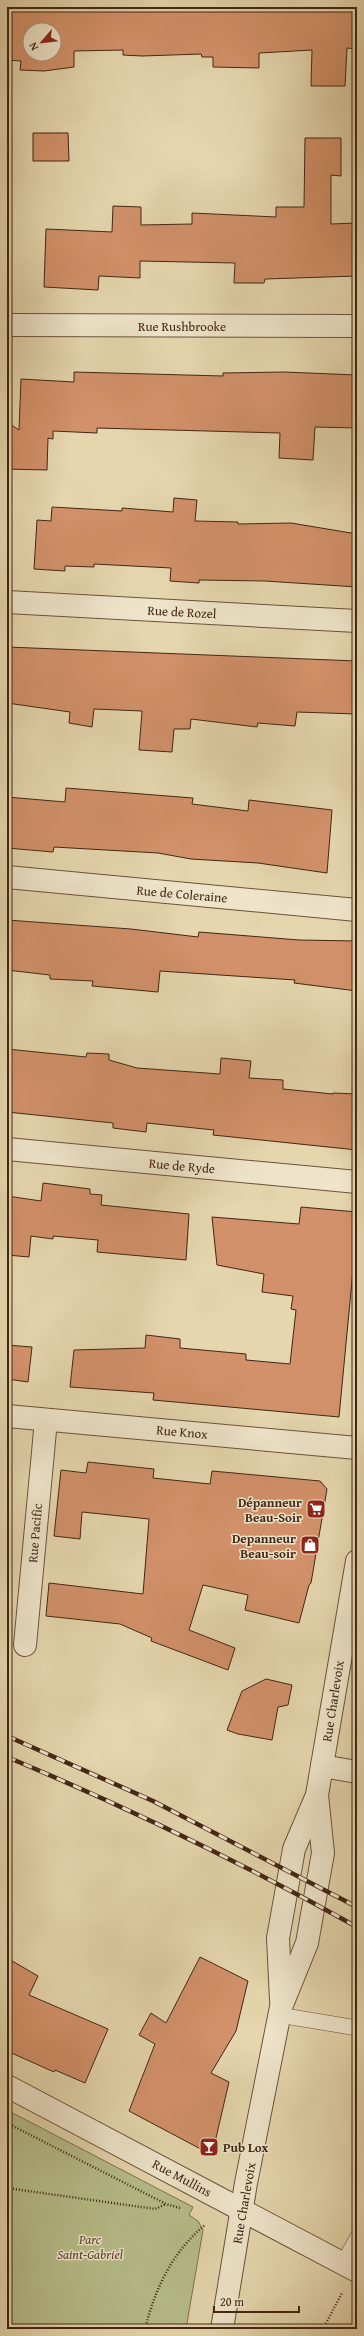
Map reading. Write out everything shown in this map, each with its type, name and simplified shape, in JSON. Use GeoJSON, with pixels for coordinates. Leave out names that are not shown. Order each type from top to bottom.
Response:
{"type":"FeatureCollection","features":[{"type":"Feature","properties":{"kind":"street","name":"Rue Rushbrooke"},"geometry":{"type":"LineString","coordinates":[[7,325],[357,326]]}},
{"type":"Feature","properties":{"kind":"street","name":"Rue de Rozel"},"geometry":{"type":"LineString","coordinates":[[7,602],[357,621]]}},
{"type":"Feature","properties":{"kind":"street","name":"Rue de Coleraine"},"geometry":{"type":"LineString","coordinates":[[7,877],[357,910]]}},
{"type":"Feature","properties":{"kind":"street","name":"Rue de Ryde"},"geometry":{"type":"LineString","coordinates":[[7,1149],[357,1182]]}},
{"type":"Feature","properties":{"kind":"street","name":"Rue Knox"},"geometry":{"type":"LineString","coordinates":[[7,1416],[357,1448]]}},
{"type":"Feature","properties":{"kind":"street","name":"Rue Pacific"},"geometry":{"type":"LineString","coordinates":[[25,1646],[46,1420]]}},
{"type":"Feature","properties":{"kind":"street","name":"Rue Charlevoix"},"geometry":{"type":"LineString","coordinates":[[280,2011],[278,1938],[294,1849],[317,1794],[357,1561]]}},
{"type":"Feature","properties":{"kind":"street"},"geometry":{"type":"LineString","coordinates":[[322,1766],[357,1772]]}},
{"type":"Feature","properties":{"kind":"street","name":"Rue Charlevoix"},"geometry":{"type":"LineString","coordinates":[[222,2329],[242,2210],[280,2011],[307,1943],[323,1853],[317,1794]]}},
{"type":"Feature","properties":{"kind":"street","name":"Rue Mullins"},"geometry":{"type":"LineString","coordinates":[[7,2086],[350,2268]]}},
{"type":"Feature","properties":{"kind":"lane"},"geometry":{"type":"LineString","coordinates":[[280,2011],[357,2028]]}},
{"type":"Feature","properties":{"kind":"lane"},"geometry":{"type":"LineString","coordinates":[[350,2268],[357,2238]]}},
{"type":"Feature","properties":{"kind":"path","name":"Rue Mullins"},"geometry":{"type":"LineString","coordinates":[[7,2123],[166,2204],[185,2210]]}},
{"type":"Feature","properties":{"kind":"path"},"geometry":{"type":"LineString","coordinates":[[7,2188],[155,2209],[166,2204]]}},
{"type":"Feature","properties":{"kind":"path"},"geometry":{"type":"LineString","coordinates":[[145,2329],[158,2288],[168,2267],[181,2249],[204,2225]]}},
{"type":"Feature","properties":{"kind":"path"},"geometry":{"type":"LineString","coordinates":[[323,2329],[343,2291]]}},
{"type":"Feature","properties":{"kind":"path"},"geometry":{"type":"LineString","coordinates":[[7,2326],[10,2329]]}},
{"type":"Feature","properties":{"kind":"green space","name":"Parc Saint-Gabriel"},"geometry":{"type":"Polygon","coordinates":[[[7,2110],[193,2207],[189,2215],[198,2221],[203,2230],[186,2329],[7,2329],[7,2110]]]}},
{"type":"Feature","properties":{"kind":"building"},"geometry":{"type":"Polygon","coordinates":[[[10,7],[357,8],[357,49],[347,48],[345,86],[311,86],[312,50],[259,53],[259,68],[213,67],[213,57],[202,57],[201,54],[142,56],[123,55],[123,50],[74,51],[74,67],[44,71],[20,70],[21,61],[8,60],[10,7]]]}},
{"type":"Feature","properties":{"kind":"building"},"geometry":{"type":"Polygon","coordinates":[[[33,133],[68,133],[69,161],[33,161],[33,133]]]}},
{"type":"Feature","properties":{"kind":"building"},"geometry":{"type":"Polygon","coordinates":[[[305,138],[341,138],[341,176],[331,175],[331,224],[357,223],[357,276],[265,279],[264,283],[234,283],[235,263],[140,261],[140,278],[99,276],[98,290],[44,287],[46,229],[112,232],[113,206],[141,207],[141,225],[192,224],[192,213],[276,217],[276,207],[304,207],[305,138]]]}},
{"type":"Feature","properties":{"kind":"building"},"geometry":{"type":"Polygon","coordinates":[[[74,372],[223,376],[223,373],[284,372],[357,375],[357,428],[315,427],[313,460],[279,458],[280,433],[97,428],[97,433],[53,431],[53,439],[48,438],[47,470],[7,469],[7,422],[19,430],[21,379],[74,382],[74,372]]]}},
{"type":"Feature","properties":{"kind":"building"},"geometry":{"type":"Polygon","coordinates":[[[174,498],[197,500],[195,521],[238,522],[238,524],[291,523],[357,534],[357,587],[265,581],[199,580],[199,583],[170,581],[171,568],[94,564],[94,567],[65,566],[65,571],[34,569],[37,520],[51,521],[52,507],[122,511],[122,508],[173,512],[174,498]]]}},
{"type":"Feature","properties":{"kind":"building"},"geometry":{"type":"Polygon","coordinates":[[[7,647],[357,661],[357,714],[297,712],[295,726],[258,723],[257,727],[191,719],[190,729],[174,729],[172,752],[139,750],[142,711],[94,709],[92,727],[69,723],[70,712],[7,703],[7,647]]]}},
{"type":"Feature","properties":{"kind":"building"},"geometry":{"type":"Polygon","coordinates":[[[66,788],[193,798],[192,804],[248,811],[249,800],[332,810],[327,873],[258,863],[191,859],[158,853],[54,847],[53,852],[7,848],[7,797],[65,802],[66,788]]]}},
{"type":"Feature","properties":{"kind":"building"},"geometry":{"type":"Polygon","coordinates":[[[7,920],[131,929],[198,937],[199,932],[299,940],[357,941],[357,991],[294,983],[295,980],[160,971],[158,992],[92,986],[93,981],[50,979],[50,975],[7,970],[7,920]]]}},
{"type":"Feature","properties":{"kind":"building"},"geometry":{"type":"Polygon","coordinates":[[[7,1049],[86,1057],[87,1053],[109,1054],[109,1060],[137,1068],[220,1074],[221,1058],[251,1061],[249,1078],[283,1080],[283,1089],[333,1094],[357,1094],[357,1150],[213,1135],[214,1130],[147,1123],[146,1132],[113,1128],[113,1123],[7,1112],[7,1049]]]}},
{"type":"Feature","properties":{"kind":"building"},"geometry":{"type":"Polygon","coordinates":[[[43,1183],[90,1189],[90,1194],[102,1195],[101,1205],[189,1214],[186,1260],[97,1252],[98,1240],[53,1236],[53,1239],[31,1236],[29,1257],[7,1255],[7,1196],[41,1201],[43,1183]]]}},
{"type":"Feature","properties":{"kind":"building"},"geometry":{"type":"Polygon","coordinates":[[[301,1207],[357,1212],[357,1261],[354,1260],[339,1417],[153,1400],[154,1393],[70,1387],[74,1350],[145,1348],[146,1335],[180,1339],[180,1348],[246,1354],[246,1360],[290,1364],[296,1310],[291,1309],[293,1296],[262,1292],[264,1274],[217,1265],[212,1217],[299,1224],[301,1207]]]}},
{"type":"Feature","properties":{"kind":"building"},"geometry":{"type":"Polygon","coordinates":[[[7,1345],[32,1347],[28,1382],[7,1379],[7,1345]]]}},
{"type":"Feature","properties":{"kind":"building"},"geometry":{"type":"Polygon","coordinates":[[[88,1462],[154,1469],[153,1478],[210,1484],[212,1471],[320,1481],[327,1489],[311,1583],[309,1585],[299,1623],[245,1610],[248,1595],[203,1585],[189,1630],[235,1648],[228,1670],[151,1641],[152,1638],[120,1624],[46,1616],[49,1583],[143,1594],[149,1519],[82,1512],[80,1539],[54,1536],[61,1470],[86,1473],[88,1462]]]}},
{"type":"Feature","properties":{"kind":"building"},"geometry":{"type":"Polygon","coordinates":[[[266,1679],[292,1685],[288,1705],[278,1707],[272,1740],[238,1734],[227,1730],[242,1691],[266,1679]]]}},
{"type":"Feature","properties":{"kind":"building"},"geometry":{"type":"Polygon","coordinates":[[[200,1957],[248,1981],[236,2031],[211,2073],[229,2082],[212,2155],[129,2111],[155,2044],[139,2035],[151,2013],[166,2023],[200,1957]]]}},
{"type":"Feature","properties":{"kind":"building"},"geometry":{"type":"Polygon","coordinates":[[[7,1958],[38,1976],[29,1995],[108,2029],[85,2083],[55,2070],[54,2072],[7,2051],[7,1958]]]}},
{"type":"Feature","properties":{"kind":"railway"},"geometry":{"type":"LineString","coordinates":[[7,1736],[153,1801],[357,1907]]}},
{"type":"Feature","properties":{"kind":"railway"},"geometry":{"type":"LineString","coordinates":[[7,1757],[185,1837],[272,1881],[357,1927]]}},
{"type":"Feature","properties":{"kind":"place","name":"Dépanneur Beau-Soir"},"geometry":{"type":"Point","coordinates":[316,1509]}},
{"type":"Feature","properties":{"kind":"place","name":"Depanneur Beau-soir"},"geometry":{"type":"Point","coordinates":[310,1545]}},
{"type":"Feature","properties":{"kind":"place","name":"Pub Lox"},"geometry":{"type":"Point","coordinates":[209,2147]}}]}
